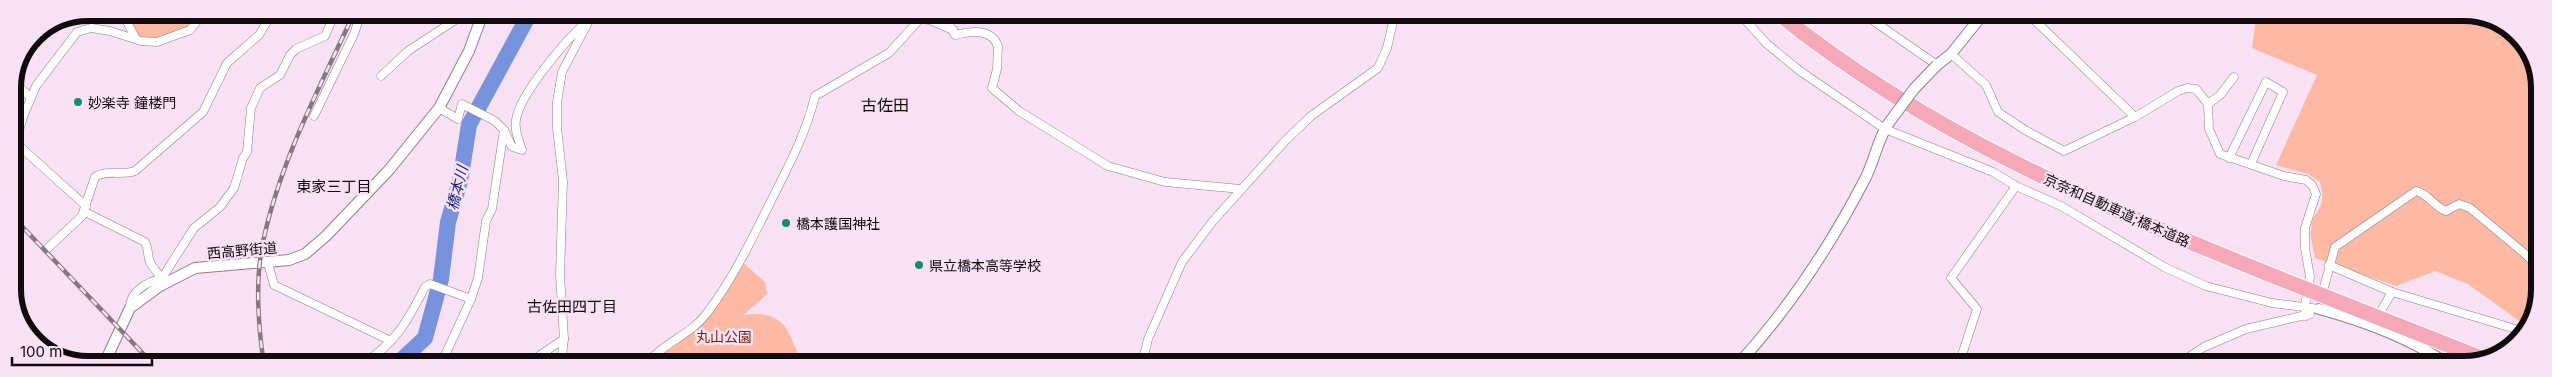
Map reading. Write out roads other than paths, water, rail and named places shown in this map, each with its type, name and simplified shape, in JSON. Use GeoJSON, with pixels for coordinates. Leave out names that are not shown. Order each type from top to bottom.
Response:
{"type":"FeatureCollection","features":[{"type":"Feature","properties":{"kind":"highway","name":"京奈和自動車道;橋本道路"},"geometry":{"type":"LineString","coordinates":[[1789,21],[1860,73],[1933,120],[2005,159],[2076,194],[2281,279],[2473,355]]}},
{"type":"Feature","properties":{"kind":"street"},"geometry":{"type":"LineString","coordinates":[[127,21],[136,39]]}},
{"type":"Feature","properties":{"kind":"street"},"geometry":{"type":"LineString","coordinates":[[21,127],[30,97],[77,32],[91,28],[157,42],[190,30],[197,21]]}},
{"type":"Feature","properties":{"kind":"street"},"geometry":{"type":"LineString","coordinates":[[48,248],[67,233],[86,209],[95,176],[100,173],[129,173],[135,171],[203,112],[227,63],[259,35],[267,21]]}},
{"type":"Feature","properties":{"kind":"street"},"geometry":{"type":"LineString","coordinates":[[21,148],[86,209],[145,242],[148,248],[149,260],[162,282],[194,228],[220,207],[234,188],[243,158],[247,152],[251,108],[260,88],[280,75],[290,55],[296,50],[325,36],[332,21]]}},
{"type":"Feature","properties":{"kind":"street"},"geometry":{"type":"LineString","coordinates":[[314,116],[354,34],[358,21]]}},
{"type":"Feature","properties":{"kind":"street"},"geometry":{"type":"LineString","coordinates":[[381,76],[408,51],[454,21]]}},
{"type":"Feature","properties":{"kind":"street","name":"西高野街道"},"geometry":{"type":"LineString","coordinates":[[108,356],[130,308],[162,282],[195,268],[214,265],[268,263],[306,254],[360,203],[439,108],[469,51],[480,21]]}},
{"type":"Feature","properties":{"kind":"street"},"geometry":{"type":"LineString","coordinates":[[439,108],[458,119],[462,104],[495,121],[504,130],[512,147],[522,150],[515,122],[525,98],[562,46],[586,21]]}},
{"type":"Feature","properties":{"kind":"street"},"geometry":{"type":"LineString","coordinates":[[562,356],[564,339],[560,275],[563,181],[557,128],[557,102],[562,72],[589,21]]}},
{"type":"Feature","properties":{"kind":"street"},"geometry":{"type":"LineString","coordinates":[[653,356],[684,336],[706,315],[732,274],[809,123],[815,96],[889,54],[918,21]]}},
{"type":"Feature","properties":{"kind":"street"},"geometry":{"type":"LineString","coordinates":[[932,21],[953,30]]}},
{"type":"Feature","properties":{"kind":"street"},"geometry":{"type":"LineString","coordinates":[[946,21],[955,35],[982,31],[991,36],[998,46],[992,88],[1019,111],[1108,166],[1164,182],[1241,189]]}},
{"type":"Feature","properties":{"kind":"street"},"geometry":{"type":"LineString","coordinates":[[1144,356],[1148,339],[1182,262],[1213,221],[1241,189],[1311,116],[1378,68],[1387,48],[1393,21]]}},
{"type":"Feature","properties":{"kind":"street"},"geometry":{"type":"LineString","coordinates":[[1746,21],[1767,44],[1800,71],[1886,127],[1993,172],[2016,186],[2061,206],[2166,268],[2206,286],[2272,303],[2319,309],[2373,326],[2434,356]]}},
{"type":"Feature","properties":{"kind":"street"},"geometry":{"type":"LineString","coordinates":[[1874,21],[1937,65]]}},
{"type":"Feature","properties":{"kind":"street"},"geometry":{"type":"LineString","coordinates":[[1746,356],[1770,330],[1834,235],[1866,178],[1886,127],[1914,89],[1937,65],[1951,54],[1978,21]]}},
{"type":"Feature","properties":{"kind":"street"},"geometry":{"type":"LineString","coordinates":[[2035,21],[2135,117]]}},
{"type":"Feature","properties":{"kind":"street"},"geometry":{"type":"LineString","coordinates":[[1951,54],[1986,85],[1998,112],[2064,151],[2135,117],[2178,91],[2188,88],[2196,89],[2208,104],[2209,129],[2220,154],[2284,176],[2306,180],[2315,189],[2316,194],[2305,228],[2305,248],[2310,277],[2304,306],[2306,316]]}},
{"type":"Feature","properties":{"kind":"street"},"geometry":{"type":"LineString","coordinates":[[2208,104],[2220,95],[2234,77]]}},
{"type":"Feature","properties":{"kind":"street"},"geometry":{"type":"LineString","coordinates":[[2229,158],[2266,82],[2283,92],[2251,164]]}},
{"type":"Feature","properties":{"kind":"street"},"geometry":{"type":"LineString","coordinates":[[21,89],[30,97]]}},
{"type":"Feature","properties":{"kind":"street"},"geometry":{"type":"LineString","coordinates":[[445,356],[478,278],[486,221],[492,209],[504,130]]}},
{"type":"Feature","properties":{"kind":"street"},"geometry":{"type":"LineString","coordinates":[[1962,356],[1977,310],[1951,278],[2016,186]]}},
{"type":"Feature","properties":{"kind":"street"},"geometry":{"type":"LineString","coordinates":[[2319,309],[2328,265],[2335,247],[2416,192],[2424,193],[2439,208],[2446,210],[2459,204],[2470,208],[2531,259]]}},
{"type":"Feature","properties":{"kind":"street"},"geometry":{"type":"LineString","coordinates":[[268,263],[274,285],[391,342]]}},
{"type":"Feature","properties":{"kind":"street"},"geometry":{"type":"LineString","coordinates":[[2328,265],[2392,292],[2517,329]]}},
{"type":"Feature","properties":{"kind":"street"},"geometry":{"type":"LineString","coordinates":[[374,356],[391,342],[404,326],[425,287],[430,284],[471,298]]}},
{"type":"Feature","properties":{"kind":"street"},"geometry":{"type":"LineString","coordinates":[[2373,326],[2392,292]]}},
{"type":"Feature","properties":{"kind":"street"},"geometry":{"type":"LineString","coordinates":[[2191,356],[2246,329],[2306,316],[2319,309]]}},
{"type":"Feature","properties":{"kind":"street"},"geometry":{"type":"LineString","coordinates":[[539,356],[564,339]]}},
{"type":"Feature","properties":{"kind":"waterway","name":"橋本川"},"geometry":{"type":"LineString","coordinates":[[406,356],[425,338],[441,279],[448,222],[460,181],[469,125],[526,21]]}},
{"type":"Feature","properties":{"kind":"railway"},"geometry":{"type":"LineString","coordinates":[[263,356],[258,287],[260,256],[270,212],[290,153],[350,21]]}},
{"type":"Feature","properties":{"kind":"railway"},"geometry":{"type":"LineString","coordinates":[[21,225],[145,356]]}},
{"type":"Feature","properties":{"kind":"place","name":"妙楽寺 鐘楼門"},"geometry":{"type":"Point","coordinates":[78,102]}},
{"type":"Feature","properties":{"kind":"place","name":"橋本護国神社"},"geometry":{"type":"Point","coordinates":[786,223]}},
{"type":"Feature","properties":{"kind":"place","name":"県立橋本高等学校"},"geometry":{"type":"Point","coordinates":[919,265]}},
{"type":"Feature","properties":{"kind":"district","name":"古佐田"},"geometry":{"type":"Point","coordinates":[885,105]}},
{"type":"Feature","properties":{"kind":"district","name":"東家三丁目"},"geometry":{"type":"Point","coordinates":[334,186]}},
{"type":"Feature","properties":{"kind":"district","name":"古佐田四丁目"},"geometry":{"type":"Point","coordinates":[572,306]}},
{"type":"Feature","properties":{"kind":"park label","name":"丸山公園"},"geometry":{"type":"Point","coordinates":[724,336]}}]}
